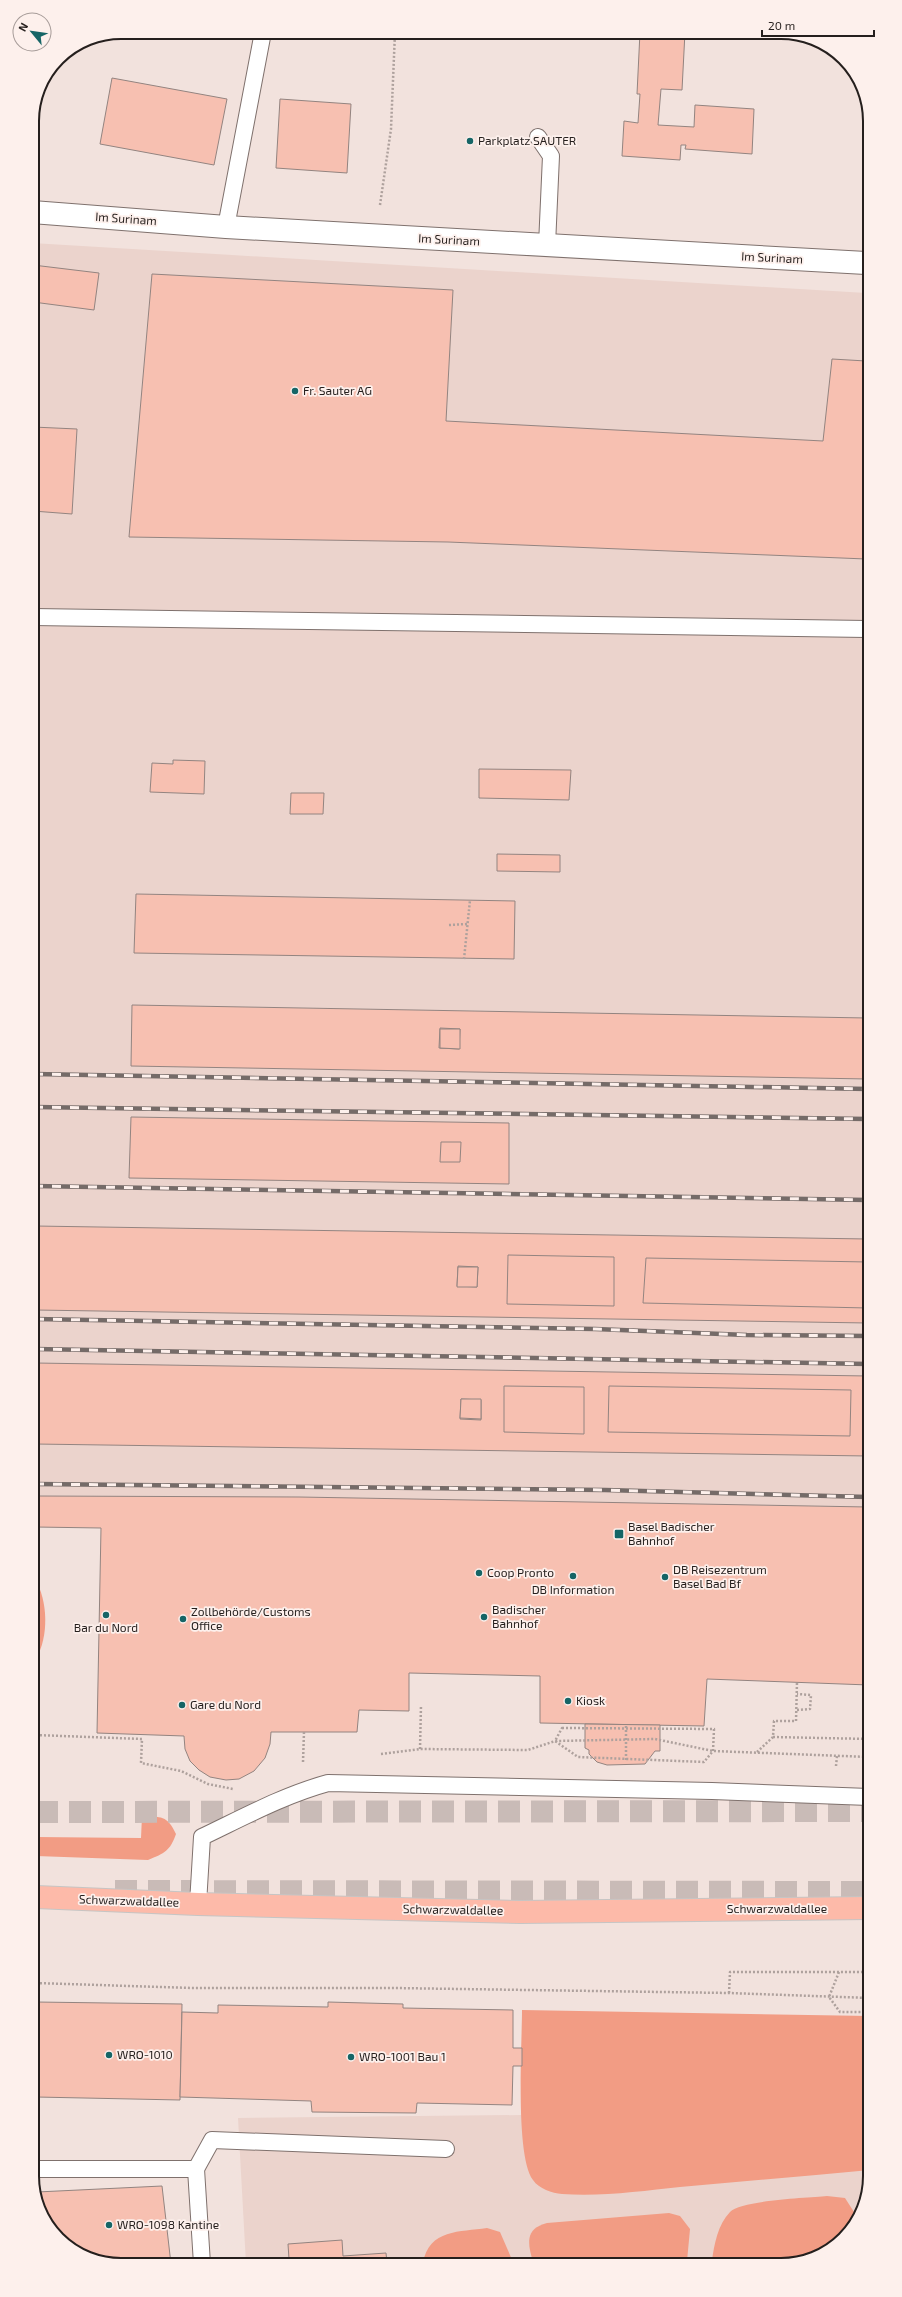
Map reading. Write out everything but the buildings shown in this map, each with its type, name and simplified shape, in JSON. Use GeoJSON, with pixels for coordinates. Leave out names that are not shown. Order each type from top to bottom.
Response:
{"type":"FeatureCollection","features":[{"type":"Feature","properties":{"kind":"main road","name":"Schwarzwaldallee"},"geometry":{"type":"LineString","coordinates":[[39,1897],[198,1904],[520,1912],[863,1908]]}},
{"type":"Feature","properties":{"kind":"street","name":"Im Surinam"},"geometry":{"type":"LineString","coordinates":[[39,213],[226,227],[863,263]]}},
{"type":"Feature","properties":{"kind":"lane"},"geometry":{"type":"LineString","coordinates":[[226,227],[262,39]]}},
{"type":"Feature","properties":{"kind":"lane"},"geometry":{"type":"LineString","coordinates":[[538,137],[551,156],[547,245]]}},
{"type":"Feature","properties":{"kind":"lane"},"geometry":{"type":"LineString","coordinates":[[39,617],[863,629]]}},
{"type":"Feature","properties":{"kind":"lane"},"geometry":{"type":"LineString","coordinates":[[198,1904],[202,1837],[270,1803],[302,1790],[328,1783],[712,1791],[863,1798]]}},
{"type":"Feature","properties":{"kind":"lane"},"geometry":{"type":"LineString","coordinates":[[202,2258],[196,2169],[212,2140],[446,2148]]}},
{"type":"Feature","properties":{"kind":"lane"},"geometry":{"type":"LineString","coordinates":[[39,2169],[196,2169]]}},
{"type":"Feature","properties":{"kind":"path"},"geometry":{"type":"LineString","coordinates":[[376,236],[391,129],[395,39]]}},
{"type":"Feature","properties":{"kind":"path"},"geometry":{"type":"LineString","coordinates":[[464,959],[470,900]]}},
{"type":"Feature","properties":{"kind":"path"},"geometry":{"type":"LineString","coordinates":[[449,925],[468,924]]}},
{"type":"Feature","properties":{"kind":"path"},"geometry":{"type":"LineString","coordinates":[[757,1752],[773,1737],[774,1721],[796,1721],[797,1682]]}},
{"type":"Feature","properties":{"kind":"path"},"geometry":{"type":"LineString","coordinates":[[797,1694],[811,1694],[810,1709],[797,1710]]}},
{"type":"Feature","properties":{"kind":"path"},"geometry":{"type":"LineString","coordinates":[[420,1749],[421,1705]]}},
{"type":"Feature","properties":{"kind":"path"},"geometry":{"type":"LineString","coordinates":[[626,1726],[714,1729],[713,1751],[704,1762],[578,1757],[555,1741],[562,1728],[626,1726]]}},
{"type":"Feature","properties":{"kind":"path"},"geometry":{"type":"LineString","coordinates":[[626,1726],[626,1760]]}},
{"type":"Feature","properties":{"kind":"path"},"geometry":{"type":"LineString","coordinates":[[303,1760],[304,1732]]}},
{"type":"Feature","properties":{"kind":"path"},"geometry":{"type":"LineString","coordinates":[[39,1735],[142,1739],[141,1763],[181,1771],[208,1784],[231,1789],[238,1786]]}},
{"type":"Feature","properties":{"kind":"path"},"geometry":{"type":"LineString","coordinates":[[773,1737],[863,1739]]}},
{"type":"Feature","properties":{"kind":"path"},"geometry":{"type":"LineString","coordinates":[[376,1755],[420,1749],[528,1750],[555,1741],[655,1739],[713,1751],[863,1757]]}},
{"type":"Feature","properties":{"kind":"path"},"geometry":{"type":"LineString","coordinates":[[836,1756],[836,1766]]}},
{"type":"Feature","properties":{"kind":"path"},"geometry":{"type":"LineString","coordinates":[[296,1762],[310,1760]]}},
{"type":"Feature","properties":{"kind":"path"},"geometry":{"type":"LineString","coordinates":[[729,1993],[730,1972],[863,1972]]}},
{"type":"Feature","properties":{"kind":"path"},"geometry":{"type":"LineString","coordinates":[[828,1997],[839,1972]]}},
{"type":"Feature","properties":{"kind":"path"},"geometry":{"type":"LineString","coordinates":[[39,1982],[192,1988],[394,1988],[729,1993],[863,1998]]}},
{"type":"Feature","properties":{"kind":"path"},"geometry":{"type":"LineString","coordinates":[[828,1997],[840,2012],[863,2012]]}},
{"type":"Feature","properties":{"kind":"shaded area"},"geometry":{"type":"Polygon","coordinates":[[[39,243],[863,293],[863,1507],[39,1496],[39,243]]]}},
{"type":"Feature","properties":{"kind":"shaded area"},"geometry":{"type":"Polygon","coordinates":[[[39,1588],[45,1619],[45,1629],[39,1652],[39,1588]]]}},
{"type":"Feature","properties":{"kind":"shaded area"},"geometry":{"type":"Polygon","coordinates":[[[142,1816],[163,1818],[170,1823],[176,1834],[166,1851],[148,1860],[39,1856],[39,1837],[141,1838],[142,1816]]]}},
{"type":"Feature","properties":{"kind":"shaded area"},"geometry":{"type":"Polygon","coordinates":[[[522,2010],[863,2016],[863,2171],[636,2192],[576,2195],[554,2193],[539,2186],[533,2180],[527,2167],[522,2125],[522,2010]]]}},
{"type":"Feature","properties":{"kind":"shaded area"},"geometry":{"type":"Polygon","coordinates":[[[863,2017],[863,2176],[860,2197],[855,2212],[843,2230],[822,2247],[807,2254],[781,2258],[246,2258],[238,2118],[521,2115],[522,2066],[863,2017]]]}},
{"type":"Feature","properties":{"kind":"shaded area"},"geometry":{"type":"Polygon","coordinates":[[[827,2196],[845,2198],[854,2213],[843,2230],[831,2241],[817,2250],[807,2254],[781,2258],[712,2258],[715,2242],[722,2222],[730,2212],[737,2208],[761,2202],[827,2196]]]}},
{"type":"Feature","properties":{"kind":"shaded area"},"geometry":{"type":"Polygon","coordinates":[[[669,2213],[680,2216],[690,2229],[687,2258],[532,2258],[529,2243],[531,2233],[534,2229],[547,2223],[669,2213]]]}},
{"type":"Feature","properties":{"kind":"shaded area"},"geometry":{"type":"Polygon","coordinates":[[[487,2228],[500,2232],[511,2258],[424,2258],[426,2252],[439,2238],[456,2232],[487,2228]]]}},
{"type":"Feature","properties":{"kind":"tunnel"},"geometry":{"type":"LineString","coordinates":[[39,1812],[863,1811]]}},
{"type":"Feature","properties":{"kind":"tunnel"},"geometry":{"type":"LineString","coordinates":[[115,1891],[863,1892]]}},
{"type":"Feature","properties":{"kind":"railway"},"geometry":{"type":"LineString","coordinates":[[39,1074],[863,1089]]}},
{"type":"Feature","properties":{"kind":"railway"},"geometry":{"type":"LineString","coordinates":[[39,1107],[863,1119]]}},
{"type":"Feature","properties":{"kind":"railway"},"geometry":{"type":"LineString","coordinates":[[39,1186],[863,1200]]}},
{"type":"Feature","properties":{"kind":"railway"},"geometry":{"type":"LineString","coordinates":[[39,1319],[595,1329],[747,1335],[863,1336]]}},
{"type":"Feature","properties":{"kind":"railway"},"geometry":{"type":"LineString","coordinates":[[39,1349],[863,1364]]}},
{"type":"Feature","properties":{"kind":"railway"},"geometry":{"type":"LineString","coordinates":[[39,1484],[605,1490],[863,1497]]}},
{"type":"Feature","properties":{"kind":"place","name":"Parkplatz SAUTER"},"geometry":{"type":"Point","coordinates":[470,141]}},
{"type":"Feature","properties":{"kind":"place","name":"Fr. Sauter AG"},"geometry":{"type":"Point","coordinates":[295,391]}},
{"type":"Feature","properties":{"kind":"place","name":"Basel Badischer Bahnhof"},"geometry":{"type":"Point","coordinates":[619,1534]}},
{"type":"Feature","properties":{"kind":"place","name":"Coop Pronto"},"geometry":{"type":"Point","coordinates":[479,1573]}},
{"type":"Feature","properties":{"kind":"place","name":"DB Information"},"geometry":{"type":"Point","coordinates":[573,1576]}},
{"type":"Feature","properties":{"kind":"place","name":"DB Reisezentrum Basel Bad Bf"},"geometry":{"type":"Point","coordinates":[665,1577]}},
{"type":"Feature","properties":{"kind":"place","name":"Bar du Nord"},"geometry":{"type":"Point","coordinates":[106,1615]}},
{"type":"Feature","properties":{"kind":"place","name":"Badischer Bahnhof"},"geometry":{"type":"Point","coordinates":[484,1617]}},
{"type":"Feature","properties":{"kind":"place","name":"Zollbehörde/Customs Office"},"geometry":{"type":"Point","coordinates":[183,1619]}},
{"type":"Feature","properties":{"kind":"place","name":"Kiosk"},"geometry":{"type":"Point","coordinates":[568,1701]}},
{"type":"Feature","properties":{"kind":"place","name":"Gare du Nord"},"geometry":{"type":"Point","coordinates":[182,1705]}},
{"type":"Feature","properties":{"kind":"place","name":"WRO-1010"},"geometry":{"type":"Point","coordinates":[109,2055]}},
{"type":"Feature","properties":{"kind":"place","name":"WRO-1001 Bau 1"},"geometry":{"type":"Point","coordinates":[351,2057]}},
{"type":"Feature","properties":{"kind":"place","name":"WRO-1098 Kantine"},"geometry":{"type":"Point","coordinates":[109,2225]}}]}
